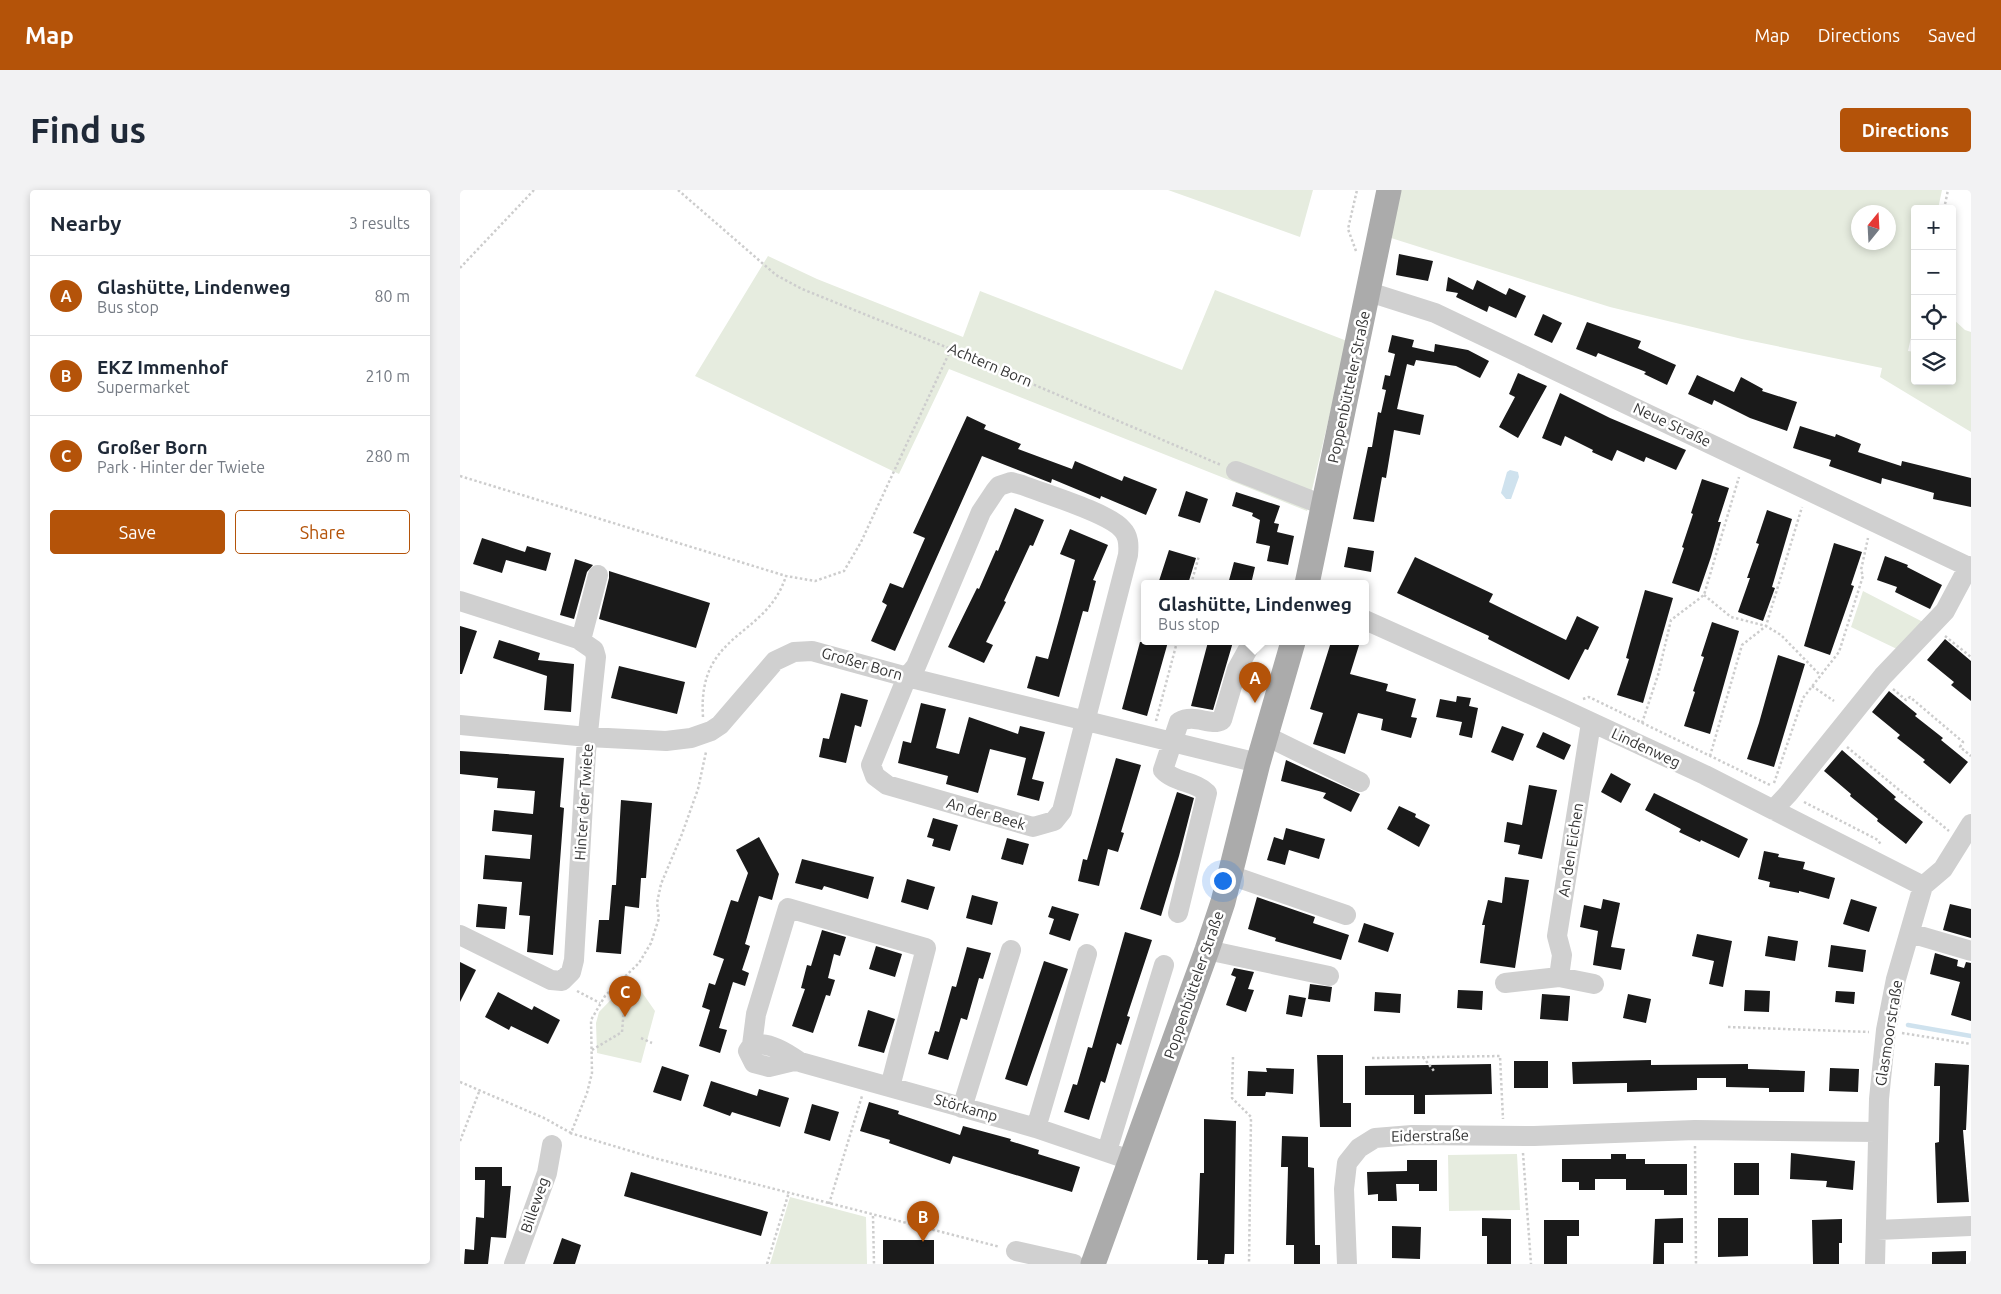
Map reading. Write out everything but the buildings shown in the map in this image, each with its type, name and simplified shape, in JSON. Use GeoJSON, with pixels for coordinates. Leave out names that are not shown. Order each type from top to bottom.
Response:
{"type":"FeatureCollection","features":[{"type":"Feature","properties":{"kind":"main road","name":"Poppenbütteler Straße"},"geometry":{"type":"LineString","coordinates":[[1308,580],[1371,281],[1388,190]]}},
{"type":"Feature","properties":{"kind":"main road","name":"Poppenbütteler Straße"},"geometry":{"type":"LineString","coordinates":[[1093,1264],[1207,950],[1230,876],[1258,763],[1292,645]]}},
{"type":"Feature","properties":{"kind":"street","name":"Neue Straße"},"geometry":{"type":"LineString","coordinates":[[1371,281],[1967,571]]}},
{"type":"Feature","properties":{"kind":"street"},"geometry":{"type":"LineString","coordinates":[[1236,471],[1323,505]]}},
{"type":"Feature","properties":{"kind":"street","name":"An der Beek"},"geometry":{"type":"LineString","coordinates":[[1005,483],[1016,483],[1112,520],[1121,527],[1128,539],[1128,555],[1062,811],[1054,821],[1033,827],[887,785],[875,776],[871,765],[874,753],[907,677],[916,666],[985,505],[999,486],[1005,483]]}},
{"type":"Feature","properties":{"kind":"street"},"geometry":{"type":"LineString","coordinates":[[1773,810],[1880,679],[1945,611],[1967,571]]}},
{"type":"Feature","properties":{"kind":"street"},"geometry":{"type":"LineString","coordinates":[[460,601],[581,640],[598,575]]}},
{"type":"Feature","properties":{"kind":"street","name":"Lindenweg"},"geometry":{"type":"LineString","coordinates":[[1369,622],[1705,775],[1923,886]]}},
{"type":"Feature","properties":{"kind":"street","name":"Hinter der Twiete"},"geometry":{"type":"LineString","coordinates":[[568,984],[574,960],[588,737],[596,657],[594,650],[581,640]]}},
{"type":"Feature","properties":{"kind":"street"},"geometry":{"type":"LineString","coordinates":[[1178,913],[1207,793],[1200,786],[1169,776],[1163,770],[1178,722],[1187,717],[1217,723],[1222,720],[1237,669],[1250,645]]}},
{"type":"Feature","properties":{"kind":"street","name":"Großer Born"},"geometry":{"type":"LineString","coordinates":[[460,725],[588,737],[666,741],[691,738],[706,733],[720,725],[775,661],[794,652],[821,652],[907,677],[1086,721],[1174,736],[1258,763]]}},
{"type":"Feature","properties":{"kind":"street","name":"An den Eichen"},"geometry":{"type":"LineString","coordinates":[[1559,977],[1562,955],[1557,936],[1591,723]]}},
{"type":"Feature","properties":{"kind":"street"},"geometry":{"type":"LineString","coordinates":[[1266,736],[1360,782]]}},
{"type":"Feature","properties":{"kind":"street"},"geometry":{"type":"LineString","coordinates":[[1923,886],[1944,869],[1965,832]]}},
{"type":"Feature","properties":{"kind":"street"},"geometry":{"type":"LineString","coordinates":[[1230,876],[1346,915]]}},
{"type":"Feature","properties":{"kind":"street","name":"Glasmoorstraße"},"geometry":{"type":"LineString","coordinates":[[1875,1264],[1877,1132],[1886,1031],[1896,979],[1923,886]]}},
{"type":"Feature","properties":{"kind":"street","name":"Störkamp"},"geometry":{"type":"LineString","coordinates":[[890,1087],[926,948],[788,908],[756,1014],[752,1045],[749,1048],[748,1055],[758,1065],[769,1067],[794,1061],[800,1062],[1036,1128],[1130,1160]]}},
{"type":"Feature","properties":{"kind":"street"},"geometry":{"type":"LineString","coordinates":[[1910,933],[1971,951]]}},
{"type":"Feature","properties":{"kind":"street"},"geometry":{"type":"LineString","coordinates":[[460,935],[550,980],[568,984]]}},
{"type":"Feature","properties":{"kind":"street"},"geometry":{"type":"LineString","coordinates":[[962,1108],[1011,950]]}},
{"type":"Feature","properties":{"kind":"street"},"geometry":{"type":"LineString","coordinates":[[1207,950],[1328,976]]}},
{"type":"Feature","properties":{"kind":"street"},"geometry":{"type":"LineString","coordinates":[[1036,1128],[1087,954]]}},
{"type":"Feature","properties":{"kind":"street"},"geometry":{"type":"LineString","coordinates":[[1107,1151],[1164,966]]}},
{"type":"Feature","properties":{"kind":"street"},"geometry":{"type":"LineString","coordinates":[[1505,983],[1559,977],[1594,984]]}},
{"type":"Feature","properties":{"kind":"street","name":"Eiderstraße"},"geometry":{"type":"LineString","coordinates":[[1347,1264],[1344,1189],[1347,1164],[1364,1144],[1382,1137],[1412,1135],[1534,1136],[1695,1130],[1877,1132]]}},
{"type":"Feature","properties":{"kind":"street","name":"Billeweg"},"geometry":{"type":"LineString","coordinates":[[514,1264],[547,1173],[552,1144]]}},
{"type":"Feature","properties":{"kind":"street"},"geometry":{"type":"LineString","coordinates":[[1877,1230],[1971,1226]]}},
{"type":"Feature","properties":{"kind":"street"},"geometry":{"type":"LineString","coordinates":[[1016,1250],[1074,1264]]}},
{"type":"Feature","properties":{"kind":"path"},"geometry":{"type":"LineString","coordinates":[[460,268],[534,190]]}},
{"type":"Feature","properties":{"kind":"path","name":"Achtern Born"},"geometry":{"type":"LineString","coordinates":[[678,190],[776,275],[802,289],[951,349],[1236,471]]}},
{"type":"Feature","properties":{"kind":"path"},"geometry":{"type":"LineString","coordinates":[[1357,190],[1348,229],[1353,245],[1371,281]]}},
{"type":"Feature","properties":{"kind":"path"},"geometry":{"type":"LineString","coordinates":[[1945,205],[1948,190]]}},
{"type":"Feature","properties":{"kind":"path"},"geometry":{"type":"LineString","coordinates":[[460,476],[786,576],[815,582],[844,571],[861,542],[951,349]]}},
{"type":"Feature","properties":{"kind":"path"},"geometry":{"type":"LineString","coordinates":[[1642,723],[1658,675],[1671,620],[1704,595],[1739,476]]}},
{"type":"Feature","properties":{"kind":"path"},"geometry":{"type":"LineString","coordinates":[[1705,775],[1713,760],[1710,755],[1742,645],[1766,626],[1802,507]]}},
{"type":"Feature","properties":{"kind":"path"},"geometry":{"type":"LineString","coordinates":[[1772,786],[1803,698],[1839,652],[1864,576],[1861,570],[1868,538]]}},
{"type":"Feature","properties":{"kind":"path"},"geometry":{"type":"LineString","coordinates":[[1192,580],[1198,556]]}},
{"type":"Feature","properties":{"kind":"path"},"geometry":{"type":"LineString","coordinates":[[552,1144],[571,1133],[587,1094],[592,1073],[591,1020],[600,1004],[639,963],[656,931],[661,884],[698,789],[707,747],[703,692],[706,676],[725,646],[766,611],[782,587],[786,576]]}},
{"type":"Feature","properties":{"kind":"path"},"geometry":{"type":"LineString","coordinates":[[1704,595],[1731,616],[1766,626],[1781,635],[1820,675]]}},
{"type":"Feature","properties":{"kind":"path"},"geometry":{"type":"LineString","coordinates":[[1933,625],[1971,657]]}},
{"type":"Feature","properties":{"kind":"path"},"geometry":{"type":"LineString","coordinates":[[1174,736],[1156,724],[1175,645]]}},
{"type":"Feature","properties":{"kind":"path"},"geometry":{"type":"LineString","coordinates":[[1880,679],[1906,700],[1910,697],[1963,742],[1960,747],[1971,756]]}},
{"type":"Feature","properties":{"kind":"path"},"geometry":{"type":"LineString","coordinates":[[1812,686],[1834,701]]}},
{"type":"Feature","properties":{"kind":"path"},"geometry":{"type":"LineString","coordinates":[[1834,736],[1965,832]]}},
{"type":"Feature","properties":{"kind":"path"},"geometry":{"type":"LineString","coordinates":[[568,984],[600,1004]]}},
{"type":"Feature","properties":{"kind":"path"},"geometry":{"type":"LineString","coordinates":[[592,1050],[622,1032],[624,1008],[613,991]]}},
{"type":"Feature","properties":{"kind":"path"},"geometry":{"type":"LineString","coordinates":[[1728,1027],[1886,1031],[1971,1044]]}},
{"type":"Feature","properties":{"kind":"path"},"geometry":{"type":"LineString","coordinates":[[641,1038],[652,1043]]}},
{"type":"Feature","properties":{"kind":"path"},"geometry":{"type":"LineString","coordinates":[[1372,1058],[1500,1056],[1503,1136]]}},
{"type":"Feature","properties":{"kind":"path"},"geometry":{"type":"LineString","coordinates":[[1233,1057],[1232,1098],[1251,1117],[1249,1264]]}},
{"type":"Feature","properties":{"kind":"path"},"geometry":{"type":"LineString","coordinates":[[1423,1057],[1434,1071]]}},
{"type":"Feature","properties":{"kind":"path"},"geometry":{"type":"LineString","coordinates":[[829,1204],[867,1080]]}},
{"type":"Feature","properties":{"kind":"path"},"geometry":{"type":"LineString","coordinates":[[460,1082],[478,1092],[544,1118],[571,1133],[654,1158],[1016,1250]]}},
{"type":"Feature","properties":{"kind":"path"},"geometry":{"type":"LineString","coordinates":[[460,1141],[478,1092]]}},
{"type":"Feature","properties":{"kind":"path"},"geometry":{"type":"LineString","coordinates":[[1695,1130],[1696,1264]]}},
{"type":"Feature","properties":{"kind":"path"},"geometry":{"type":"LineString","coordinates":[[1531,1264],[1523,1152],[1533,1151],[1534,1136]]}},
{"type":"Feature","properties":{"kind":"path"},"geometry":{"type":"LineString","coordinates":[[767,1264],[789,1192]]}},
{"type":"Feature","properties":{"kind":"path"},"geometry":{"type":"LineString","coordinates":[[873,1215],[874,1264]]}},
{"type":"Feature","properties":{"kind":"shaded area"},"geometry":{"type":"Polygon","coordinates":[[[1168,190],[1313,190],[1300,237],[1168,190]]]}},
{"type":"Feature","properties":{"kind":"shaded area"},"geometry":{"type":"Polygon","coordinates":[[[1401,190],[1942,190],[1939,205],[1911,205],[1911,337],[1908,351],[1911,351],[1911,385],[1956,385],[1956,322],[1965,330],[1971,332],[1971,432],[1880,377],[1882,368],[1742,339],[1610,307],[1391,238],[1401,190]]]}},
{"type":"Feature","properties":{"kind":"shaded area"},"geometry":{"type":"Polygon","coordinates":[[[768,256],[817,279],[963,337],[980,291],[1182,370],[1215,290],[1347,341],[1307,511],[949,369],[899,474],[695,376],[768,256]]]}},
{"type":"Feature","properties":{"kind":"shaded area"},"geometry":{"type":"Polygon","coordinates":[[[1863,591],[1923,622],[1899,650],[1851,627],[1863,591]]]}},
{"type":"Feature","properties":{"kind":"shaded area"},"geometry":{"type":"Polygon","coordinates":[[[632,978],[655,1011],[641,1063],[597,1053],[596,1023],[599,1012],[632,978]]]}},
{"type":"Feature","properties":{"kind":"shaded area"},"geometry":{"type":"Polygon","coordinates":[[[1517,1154],[1520,1210],[1449,1211],[1448,1155],[1517,1154]]]}},
{"type":"Feature","properties":{"kind":"shaded area"},"geometry":{"type":"Polygon","coordinates":[[[790,1197],[866,1217],[867,1264],[770,1264],[790,1197]]]}},
{"type":"Feature","properties":{"kind":"water"},"geometry":{"type":"Polygon","coordinates":[[[1510,470],[1518,472],[1519,477],[1511,499],[1506,499],[1501,493],[1507,472],[1510,470]]]}},
{"type":"Feature","properties":{"kind":"waterway"},"geometry":{"type":"LineString","coordinates":[[1908,1025],[1971,1036]]}},
{"type":"Feature","properties":{"kind":"place","name":"Glashütte, Lindenweg"},"geometry":{"type":"Point","coordinates":[1255,703]}},
{"type":"Feature","properties":{"kind":"place","name":"Großer Born"},"geometry":{"type":"Point","coordinates":[625,1017]}},
{"type":"Feature","properties":{"kind":"place","name":"EKZ Immenhof"},"geometry":{"type":"Point","coordinates":[923,1242]}}]}
